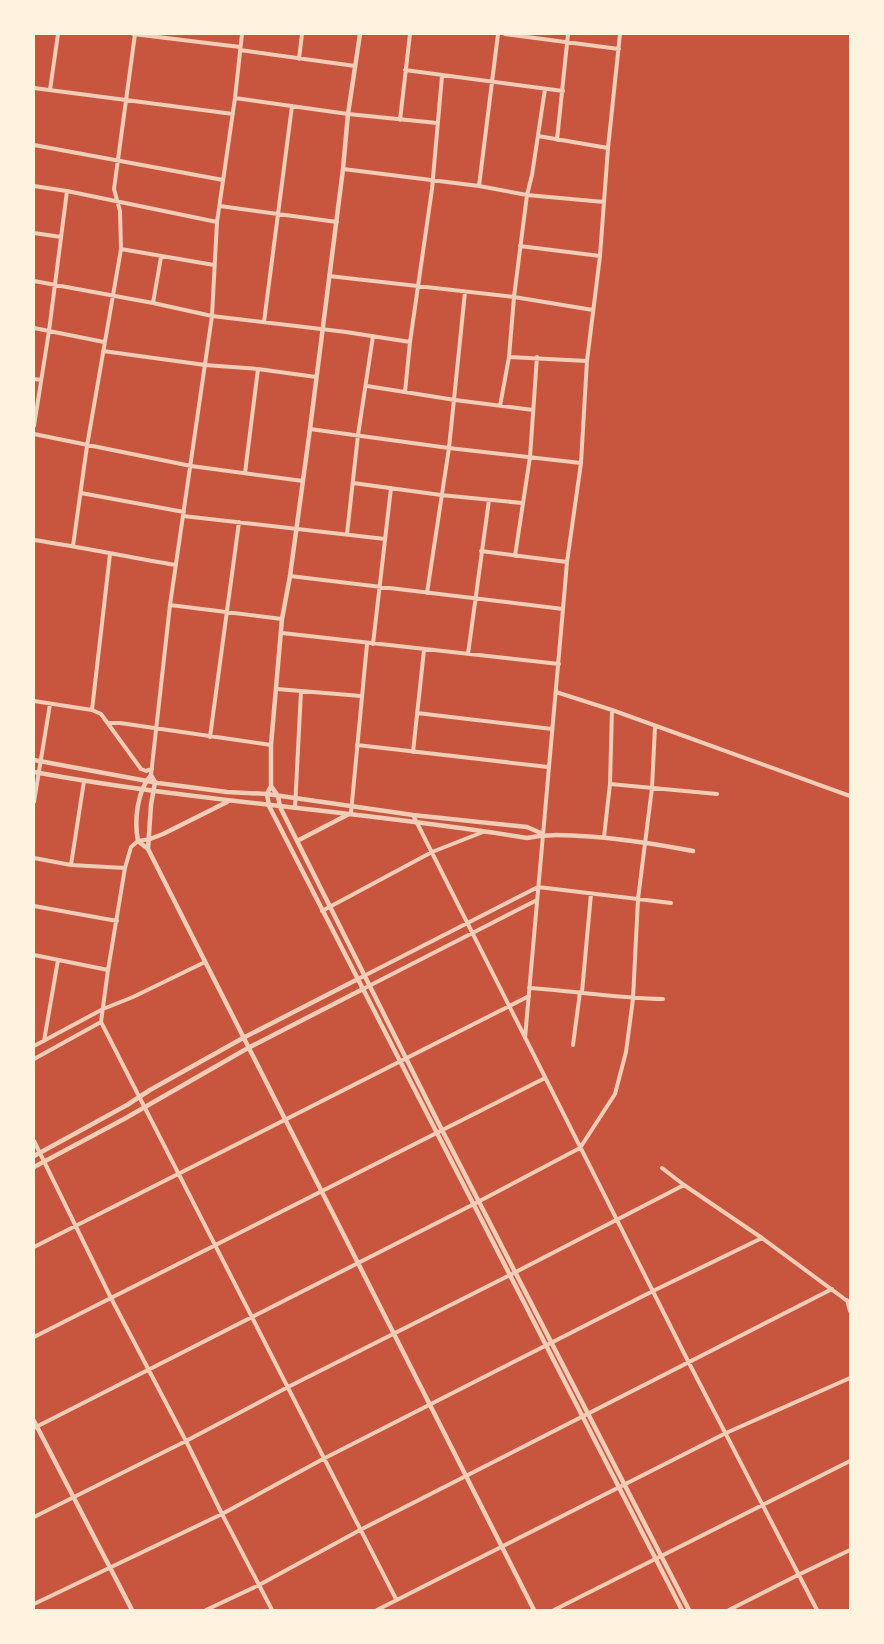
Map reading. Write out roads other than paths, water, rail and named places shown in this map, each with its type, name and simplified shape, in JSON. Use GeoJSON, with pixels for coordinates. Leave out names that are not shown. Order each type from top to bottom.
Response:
{"type":"FeatureCollection","features":[{"type":"Feature","properties":{"kind":"street"},"geometry":{"type":"LineString","coordinates":[[50,90],[58,34]]}},
{"type":"Feature","properties":{"kind":"street"},"geometry":{"type":"LineString","coordinates":[[73,546],[87,446],[121,249],[120,211],[114,189],[134,34],[355,66]]}},
{"type":"Feature","properties":{"kind":"street"},"geometry":{"type":"LineString","coordinates":[[148,850],[150,838],[149,823],[155,782],[152,772],[170,605],[212,316],[217,222],[233,114],[242,34]]}},
{"type":"Feature","properties":{"kind":"street"},"geometry":{"type":"LineString","coordinates":[[299,59],[302,34]]}},
{"type":"Feature","properties":{"kind":"street"},"geometry":{"type":"LineString","coordinates":[[360,34],[348,114],[337,222],[310,429],[290,576],[282,619],[271,745],[271,786],[267,794],[269,806],[510,1275],[589,1414],[689,1610]]}},
{"type":"Feature","properties":{"kind":"street"},"geometry":{"type":"LineString","coordinates":[[400,120],[410,34]]}},
{"type":"Feature","properties":{"kind":"street"},"geometry":{"type":"LineString","coordinates":[[479,186],[498,34]]}},
{"type":"Feature","properties":{"kind":"street"},"geometry":{"type":"LineString","coordinates":[[505,34],[618,48]]}},
{"type":"Feature","properties":{"kind":"street"},"geometry":{"type":"LineString","coordinates":[[557,140],[568,34]]}},
{"type":"Feature","properties":{"kind":"street"},"geometry":{"type":"LineString","coordinates":[[525,1038],[567,562],[581,463],[587,361],[600,256],[608,148],[620,34]]}},
{"type":"Feature","properties":{"kind":"street"},"geometry":{"type":"LineString","coordinates":[[405,70],[563,91]]}},
{"type":"Feature","properties":{"kind":"street"},"geometry":{"type":"LineString","coordinates":[[405,392],[432,180],[442,76]]}},
{"type":"Feature","properties":{"kind":"street"},"geometry":{"type":"LineString","coordinates":[[34,88],[233,114]]}},
{"type":"Feature","properties":{"kind":"street"},"geometry":{"type":"LineString","coordinates":[[500,406],[509,356],[514,297],[527,195],[532,175],[545,89]]}},
{"type":"Feature","properties":{"kind":"street"},"geometry":{"type":"LineString","coordinates":[[235,98],[348,114],[437,123]]}},
{"type":"Feature","properties":{"kind":"street"},"geometry":{"type":"LineString","coordinates":[[264,322],[292,106]]}},
{"type":"Feature","properties":{"kind":"street"},"geometry":{"type":"LineString","coordinates":[[538,136],[608,148]]}},
{"type":"Feature","properties":{"kind":"street"},"geometry":{"type":"LineString","coordinates":[[34,145],[118,159],[223,180]]}},
{"type":"Feature","properties":{"kind":"street"},"geometry":{"type":"LineString","coordinates":[[343,169],[479,186],[527,195],[604,202]]}},
{"type":"Feature","properties":{"kind":"street"},"geometry":{"type":"LineString","coordinates":[[34,186],[217,222]]}},
{"type":"Feature","properties":{"kind":"street"},"geometry":{"type":"LineString","coordinates":[[34,426],[49,331],[67,191]]}},
{"type":"Feature","properties":{"kind":"street"},"geometry":{"type":"LineString","coordinates":[[220,206],[337,222]]}},
{"type":"Feature","properties":{"kind":"street"},"geometry":{"type":"LineString","coordinates":[[34,233],[61,237]]}},
{"type":"Feature","properties":{"kind":"street"},"geometry":{"type":"LineString","coordinates":[[520,246],[600,256]]}},
{"type":"Feature","properties":{"kind":"street"},"geometry":{"type":"LineString","coordinates":[[121,249],[214,265]]}},
{"type":"Feature","properties":{"kind":"street"},"geometry":{"type":"LineString","coordinates":[[154,303],[161,257]]}},
{"type":"Feature","properties":{"kind":"street"},"geometry":{"type":"LineString","coordinates":[[329,276],[514,297],[593,310]]}},
{"type":"Feature","properties":{"kind":"street"},"geometry":{"type":"LineString","coordinates":[[34,281],[154,303],[212,316],[410,342]]}},
{"type":"Feature","properties":{"kind":"street"},"geometry":{"type":"LineString","coordinates":[[427,593],[449,448],[465,292]]}},
{"type":"Feature","properties":{"kind":"street"},"geometry":{"type":"LineString","coordinates":[[34,328],[104,342]]}},
{"type":"Feature","properties":{"kind":"street"},"geometry":{"type":"LineString","coordinates":[[347,534],[358,435],[367,386],[373,336]]}},
{"type":"Feature","properties":{"kind":"street"},"geometry":{"type":"LineString","coordinates":[[103,351],[205,365],[258,369],[316,377]]}},
{"type":"Feature","properties":{"kind":"street"},"geometry":{"type":"LineString","coordinates":[[509,356],[587,361]]}},
{"type":"Feature","properties":{"kind":"street"},"geometry":{"type":"LineString","coordinates":[[515,556],[530,457],[537,357]]}},
{"type":"Feature","properties":{"kind":"street"},"geometry":{"type":"LineString","coordinates":[[246,474],[258,369]]}},
{"type":"Feature","properties":{"kind":"street"},"geometry":{"type":"LineString","coordinates":[[34,379],[42,380]]}},
{"type":"Feature","properties":{"kind":"street"},"geometry":{"type":"LineString","coordinates":[[367,386],[534,410]]}},
{"type":"Feature","properties":{"kind":"street"},"geometry":{"type":"LineString","coordinates":[[310,429],[449,448],[581,463]]}},
{"type":"Feature","properties":{"kind":"street"},"geometry":{"type":"LineString","coordinates":[[34,434],[191,466],[303,481]]}},
{"type":"Feature","properties":{"kind":"street"},"geometry":{"type":"LineString","coordinates":[[353,483],[441,495],[522,503]]}},
{"type":"Feature","properties":{"kind":"street"},"geometry":{"type":"LineString","coordinates":[[373,644],[391,488]]}},
{"type":"Feature","properties":{"kind":"street"},"geometry":{"type":"LineString","coordinates":[[80,493],[184,514],[385,539]]}},
{"type":"Feature","properties":{"kind":"street"},"geometry":{"type":"LineString","coordinates":[[468,654],[489,500]]}},
{"type":"Feature","properties":{"kind":"street"},"geometry":{"type":"LineString","coordinates":[[210,737],[239,522]]}},
{"type":"Feature","properties":{"kind":"street"},"geometry":{"type":"LineString","coordinates":[[34,540],[176,565]]}},
{"type":"Feature","properties":{"kind":"street"},"geometry":{"type":"LineString","coordinates":[[481,551],[567,562]]}},
{"type":"Feature","properties":{"kind":"street"},"geometry":{"type":"LineString","coordinates":[[92,710],[110,554]]}},
{"type":"Feature","properties":{"kind":"street"},"geometry":{"type":"LineString","coordinates":[[290,576],[475,600],[563,609]]}},
{"type":"Feature","properties":{"kind":"street"},"geometry":{"type":"LineString","coordinates":[[170,605],[282,619]]}},
{"type":"Feature","properties":{"kind":"street"},"geometry":{"type":"LineString","coordinates":[[282,633],[366,644],[558,664]]}},
{"type":"Feature","properties":{"kind":"street"},"geometry":{"type":"LineString","coordinates":[[351,813],[366,644]]}},
{"type":"Feature","properties":{"kind":"street"},"geometry":{"type":"LineString","coordinates":[[413,752],[424,650]]}},
{"type":"Feature","properties":{"kind":"street"},"geometry":{"type":"LineString","coordinates":[[277,689],[361,696]]}},
{"type":"Feature","properties":{"kind":"street"},"geometry":{"type":"LineString","coordinates":[[295,808],[302,691]]}},
{"type":"Feature","properties":{"kind":"street"},"geometry":{"type":"LineString","coordinates":[[556,692],[612,710],[850,796]]}},
{"type":"Feature","properties":{"kind":"street"},"geometry":{"type":"LineString","coordinates":[[34,701],[92,710],[101,714],[141,769],[152,772]]}},
{"type":"Feature","properties":{"kind":"street"},"geometry":{"type":"LineString","coordinates":[[34,802],[36,773],[41,761],[50,704]]}},
{"type":"Feature","properties":{"kind":"street"},"geometry":{"type":"LineString","coordinates":[[604,837],[610,784],[612,710]]}},
{"type":"Feature","properties":{"kind":"street"},"geometry":{"type":"LineString","coordinates":[[417,713],[552,729]]}},
{"type":"Feature","properties":{"kind":"street"},"geometry":{"type":"LineString","coordinates":[[108,723],[120,723],[271,745]]}},
{"type":"Feature","properties":{"kind":"street"},"geometry":{"type":"LineString","coordinates":[[35,1427],[474,1204],[580,1148],[617,1089],[626,1052],[633,999],[638,899],[652,788],[655,727]]}},
{"type":"Feature","properties":{"kind":"street"},"geometry":{"type":"LineString","coordinates":[[357,745],[548,767]]}},
{"type":"Feature","properties":{"kind":"street"},"geometry":{"type":"LineString","coordinates":[[34,760],[146,781],[227,792],[267,794],[413,815],[527,827],[543,834]]}},
{"type":"Feature","properties":{"kind":"street"},"geometry":{"type":"LineString","coordinates":[[152,772],[143,790],[137,818],[136,830],[138,841],[148,850],[534,1610]]}},
{"type":"Feature","properties":{"kind":"street"},"geometry":{"type":"LineString","coordinates":[[36,773],[153,792],[269,806],[351,813],[527,838],[543,834],[604,837],[693,851]]}},
{"type":"Feature","properties":{"kind":"street"},"geometry":{"type":"LineString","coordinates":[[71,865],[84,781]]}},
{"type":"Feature","properties":{"kind":"street"},"geometry":{"type":"LineString","coordinates":[[610,784],[717,794]]}},
{"type":"Feature","properties":{"kind":"street"},"geometry":{"type":"LineString","coordinates":[[271,786],[278,796],[280,807],[369,986],[516,1272],[583,1417],[682,1610]]}},
{"type":"Feature","properties":{"kind":"street"},"geometry":{"type":"LineString","coordinates":[[229,801],[163,834],[138,841],[131,846],[125,868],[101,1022],[396,1600]]}},
{"type":"Feature","properties":{"kind":"street"},"geometry":{"type":"LineString","coordinates":[[297,840],[351,813]]}},
{"type":"Feature","properties":{"kind":"street"},"geometry":{"type":"LineString","coordinates":[[413,815],[688,1363],[817,1610]]}},
{"type":"Feature","properties":{"kind":"street"},"geometry":{"type":"LineString","coordinates":[[322,911],[432,852],[484,831]]}},
{"type":"Feature","properties":{"kind":"street"},"geometry":{"type":"LineString","coordinates":[[34,858],[71,865],[125,868]]}},
{"type":"Feature","properties":{"kind":"street"},"geometry":{"type":"LineString","coordinates":[[34,1156],[244,1038],[538,887],[671,903]]}},
{"type":"Feature","properties":{"kind":"street"},"geometry":{"type":"LineString","coordinates":[[573,1045],[581,992],[591,894]]}},
{"type":"Feature","properties":{"kind":"street"},"geometry":{"type":"LineString","coordinates":[[34,1167],[145,1107],[248,1048],[537,900]]}},
{"type":"Feature","properties":{"kind":"street"},"geometry":{"type":"LineString","coordinates":[[34,906],[117,921]]}},
{"type":"Feature","properties":{"kind":"street"},"geometry":{"type":"LineString","coordinates":[[34,955],[108,970]]}},
{"type":"Feature","properties":{"kind":"street"},"geometry":{"type":"LineString","coordinates":[[44,1041],[58,960]]}},
{"type":"Feature","properties":{"kind":"street"},"geometry":{"type":"LineString","coordinates":[[34,1046],[103,1009],[133,997],[205,962]]}},
{"type":"Feature","properties":{"kind":"street"},"geometry":{"type":"LineString","coordinates":[[530,988],[633,999],[663,999]]}},
{"type":"Feature","properties":{"kind":"street"},"geometry":{"type":"LineString","coordinates":[[34,1247],[529,996]]}},
{"type":"Feature","properties":{"kind":"street"},"geometry":{"type":"LineString","coordinates":[[34,1059],[101,1022]]}},
{"type":"Feature","properties":{"kind":"street"},"geometry":{"type":"LineString","coordinates":[[34,1337],[545,1078]]}},
{"type":"Feature","properties":{"kind":"street"},"geometry":{"type":"LineString","coordinates":[[34,1141],[111,1298],[272,1610]]}},
{"type":"Feature","properties":{"kind":"street"},"geometry":{"type":"LineString","coordinates":[[662,1168],[832,1289],[848,1302],[850,1311]]}},
{"type":"Feature","properties":{"kind":"street"},"geometry":{"type":"LineString","coordinates":[[34,1516],[186,1441],[684,1185]]}},
{"type":"Feature","properties":{"kind":"street"},"geometry":{"type":"LineString","coordinates":[[34,1604],[222,1514],[324,1459],[549,1344],[762,1238]]}},
{"type":"Feature","properties":{"kind":"street"},"geometry":{"type":"LineString","coordinates":[[206,1610],[259,1585],[360,1530],[832,1289]]}},
{"type":"Feature","properties":{"kind":"street"},"geometry":{"type":"LineString","coordinates":[[377,1610],[726,1433],[850,1378]]}},
{"type":"Feature","properties":{"kind":"street"},"geometry":{"type":"LineString","coordinates":[[34,1420],[35,1427],[132,1610]]}},
{"type":"Feature","properties":{"kind":"street"},"geometry":{"type":"LineString","coordinates":[[554,1610],[850,1461]]}},
{"type":"Feature","properties":{"kind":"street"},"geometry":{"type":"LineString","coordinates":[[729,1610],[798,1574],[850,1550]]}}]}
